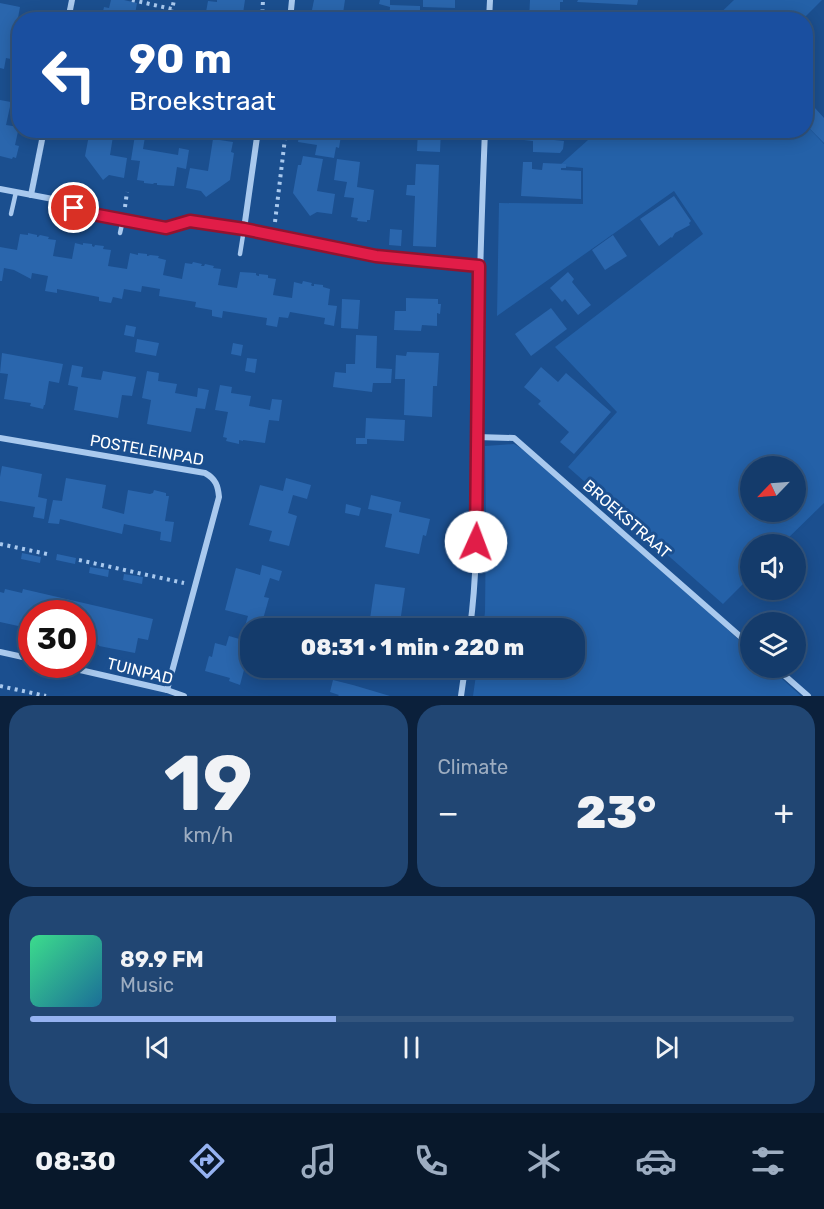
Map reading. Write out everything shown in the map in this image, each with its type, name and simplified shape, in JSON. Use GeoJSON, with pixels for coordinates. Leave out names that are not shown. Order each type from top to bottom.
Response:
{"type":"FeatureCollection","features":[{"type":"Feature","properties":{"kind":"street"},"geometry":{"type":"LineString","coordinates":[[31,195],[42,138]]}},
{"type":"Feature","properties":{"kind":"street"},"geometry":{"type":"LineString","coordinates":[[244,229],[257,138]]}},
{"type":"Feature","properties":{"kind":"street"},"geometry":{"type":"LineString","coordinates":[[472,618],[477,520],[479,266],[485,138]]}},
{"type":"Feature","properties":{"kind":"street"},"geometry":{"type":"LineString","coordinates":[[0,189],[58,200],[82,212],[166,228],[190,221],[244,229],[376,256],[479,266]]}},
{"type":"Feature","properties":{"kind":"street","name":"BROEKSTRAAT"},"geometry":{"type":"LineString","coordinates":[[477,437],[514,438],[740,636]]}},
{"type":"Feature","properties":{"kind":"street","name":"POSTELEINPAD"},"geometry":{"type":"LineString","coordinates":[[0,438],[205,473],[212,477],[218,486],[219,497],[167,690]]}},
{"type":"Feature","properties":{"kind":"street"},"geometry":{"type":"LineString","coordinates":[[0,652],[18,656]]}},
{"type":"Feature","properties":{"kind":"street","name":"TUINPAD"},"geometry":{"type":"LineString","coordinates":[[96,674],[184,696]]}},
{"type":"Feature","properties":{"kind":"street"},"geometry":{"type":"LineString","coordinates":[[460,696],[463,678]]}},
{"type":"Feature","properties":{"kind":"street"},"geometry":{"type":"LineString","coordinates":[[787,678],[808,696]]}},
{"type":"Feature","properties":{"kind":"lane"},"geometry":{"type":"LineString","coordinates":[[11,214],[16,192]]}},
{"type":"Feature","properties":{"kind":"lane"},"geometry":{"type":"LineString","coordinates":[[64,223],[74,208]]}},
{"type":"Feature","properties":{"kind":"lane"},"geometry":{"type":"LineString","coordinates":[[120,233],[123,220]]}},
{"type":"Feature","properties":{"kind":"lane"},"geometry":{"type":"LineString","coordinates":[[240,254],[244,229]]}},
{"type":"Feature","properties":{"kind":"path"},"geometry":{"type":"LineString","coordinates":[[132,0],[172,9]]}},
{"type":"Feature","properties":{"kind":"path"},"geometry":{"type":"LineString","coordinates":[[171,12],[174,0]]}},
{"type":"Feature","properties":{"kind":"path"},"geometry":{"type":"LineString","coordinates":[[274,236],[285,138]]}},
{"type":"Feature","properties":{"kind":"path"},"geometry":{"type":"LineString","coordinates":[[0,544],[47,554]]}},
{"type":"Feature","properties":{"kind":"path"},"geometry":{"type":"LineString","coordinates":[[79,560],[195,586]]}},
{"type":"Feature","properties":{"kind":"path"},"geometry":{"type":"LineString","coordinates":[[0,686],[46,696]]}},
{"type":"Feature","properties":{"kind":"shaded area"},"geometry":{"type":"Polygon","coordinates":[[[734,0],[822,0],[810,12],[721,12],[734,0]]]}},
{"type":"Feature","properties":{"kind":"shaded area"},"geometry":{"type":"Polygon","coordinates":[[[813,132],[824,144],[824,503],[806,521],[806,456],[740,456],[740,522],[805,522],[792,534],[740,534],[740,587],[723,604],[568,467],[617,412],[555,347],[703,234],[674,191],[497,316],[499,203],[583,204],[583,168],[559,166],[590,138],[813,138],[813,132]]]}},
{"type":"Feature","properties":{"kind":"shaded area"},"geometry":{"type":"Polygon","coordinates":[[[514,444],[543,462],[740,641],[740,678],[781,678],[801,696],[473,696],[476,678],[585,678],[585,618],[484,618],[485,446],[514,444]]]}},
{"type":"Feature","properties":{"kind":"building"},"geometry":{"type":"Polygon","coordinates":[[[111,0],[137,3],[135,12],[103,12],[104,7],[109,8],[111,0]]]}},
{"type":"Feature","properties":{"kind":"building"},"geometry":{"type":"Polygon","coordinates":[[[217,0],[245,0],[243,12],[206,12],[208,1],[217,2],[217,0]]]}},
{"type":"Feature","properties":{"kind":"building"},"geometry":{"type":"Polygon","coordinates":[[[314,0],[345,0],[343,12],[312,12],[314,0]]]}},
{"type":"Feature","properties":{"kind":"building"},"geometry":{"type":"Polygon","coordinates":[[[380,0],[390,0],[390,5],[420,6],[420,12],[390,12],[390,7],[379,4],[380,0]]]}},
{"type":"Feature","properties":{"kind":"building"},"geometry":{"type":"Polygon","coordinates":[[[423,0],[455,0],[455,8],[423,7],[423,0]]]}},
{"type":"Feature","properties":{"kind":"building"},"geometry":{"type":"Polygon","coordinates":[[[530,0],[563,0],[560,2],[560,12],[529,12],[530,0]]]}},
{"type":"Feature","properties":{"kind":"building"},"geometry":{"type":"Polygon","coordinates":[[[578,0],[638,0],[637,5],[577,2],[578,0]]]}},
{"type":"Feature","properties":{"kind":"building"},"geometry":{"type":"Polygon","coordinates":[[[0,3],[20,7],[19,12],[12,12],[12,59],[6,58],[4,69],[0,68],[0,3]]]}},
{"type":"Feature","properties":{"kind":"building"},"geometry":{"type":"Polygon","coordinates":[[[0,100],[11,102],[6,125],[12,126],[12,138],[17,138],[15,145],[19,146],[16,158],[0,156],[0,100]]]}},
{"type":"Feature","properties":{"kind":"building"},"geometry":{"type":"Polygon","coordinates":[[[813,106],[824,118],[824,143],[813,132],[813,106]]]}},
{"type":"Feature","properties":{"kind":"building"},"geometry":{"type":"Polygon","coordinates":[[[88,138],[113,138],[110,155],[127,158],[124,178],[109,175],[103,180],[85,156],[88,138]]]}},
{"type":"Feature","properties":{"kind":"building"},"geometry":{"type":"Polygon","coordinates":[[[135,138],[145,138],[143,149],[178,155],[179,148],[189,150],[186,169],[177,167],[174,186],[144,183],[144,181],[137,180],[140,161],[131,160],[135,138]]]}},
{"type":"Feature","properties":{"kind":"building"},"geometry":{"type":"Polygon","coordinates":[[[299,138],[341,138],[334,158],[315,155],[317,145],[298,142],[299,138]]]}},
{"type":"Feature","properties":{"kind":"building"},"geometry":{"type":"Polygon","coordinates":[[[418,138],[441,138],[440,152],[417,151],[418,138]]]}},
{"type":"Feature","properties":{"kind":"building"},"geometry":{"type":"Polygon","coordinates":[[[524,138],[554,138],[554,140],[564,141],[563,149],[560,153],[533,152],[533,141],[524,140],[524,138]]]}},
{"type":"Feature","properties":{"kind":"building"},"geometry":{"type":"Polygon","coordinates":[[[213,139],[233,142],[231,152],[234,153],[230,180],[206,197],[201,191],[186,188],[190,168],[208,171],[213,139]]]}},
{"type":"Feature","properties":{"kind":"building"},"geometry":{"type":"Polygon","coordinates":[[[303,156],[323,159],[317,191],[335,194],[332,214],[317,212],[310,216],[293,193],[298,165],[301,165],[303,156]]]}},
{"type":"Feature","properties":{"kind":"building"},"geometry":{"type":"Polygon","coordinates":[[[337,159],[360,162],[357,187],[374,190],[370,220],[367,222],[357,221],[358,218],[351,217],[354,198],[344,197],[347,182],[334,180],[337,159]]]}},
{"type":"Feature","properties":{"kind":"building"},"geometry":{"type":"Polygon","coordinates":[[[523,162],[532,162],[532,169],[542,170],[543,163],[566,164],[566,168],[561,168],[561,170],[581,171],[581,199],[521,196],[523,162]]]}},
{"type":"Feature","properties":{"kind":"building"},"geometry":{"type":"Polygon","coordinates":[[[416,164],[439,165],[436,247],[413,246],[415,196],[406,195],[407,185],[415,185],[416,164]]]}},
{"type":"Feature","properties":{"kind":"building"},"geometry":{"type":"Polygon","coordinates":[[[674,196],[691,221],[690,225],[659,246],[640,219],[674,196]]]}},
{"type":"Feature","properties":{"kind":"building"},"geometry":{"type":"Polygon","coordinates":[[[390,229],[402,230],[401,246],[389,245],[390,229]]]}},
{"type":"Feature","properties":{"kind":"building"},"geometry":{"type":"Polygon","coordinates":[[[28,233],[56,240],[53,256],[72,259],[75,243],[92,244],[94,247],[95,245],[104,246],[103,249],[111,250],[108,266],[127,269],[130,253],[159,256],[158,258],[166,260],[163,275],[182,279],[185,263],[192,264],[193,262],[202,264],[201,266],[205,264],[221,269],[218,285],[237,288],[240,272],[256,273],[258,276],[259,274],[268,275],[268,278],[276,279],[273,295],[292,298],[294,282],[312,283],[312,286],[314,284],[323,285],[330,289],[328,305],[337,306],[334,326],[324,324],[325,318],[290,312],[288,318],[279,317],[277,327],[266,325],[267,318],[223,311],[222,318],[212,316],[212,310],[195,307],[196,302],[159,296],[160,289],[142,286],[141,292],[124,289],[122,299],[113,297],[111,303],[99,301],[99,297],[57,289],[57,293],[45,291],[48,276],[32,273],[31,279],[14,270],[4,268],[2,281],[0,281],[0,247],[17,250],[20,234],[28,235],[28,233]]]}},
{"type":"Feature","properties":{"kind":"building"},"geometry":{"type":"Polygon","coordinates":[[[613,235],[627,256],[605,270],[592,250],[613,235]]]}},
{"type":"Feature","properties":{"kind":"building"},"geometry":{"type":"Polygon","coordinates":[[[568,272],[574,279],[572,282],[591,305],[578,315],[565,299],[562,302],[550,288],[568,272]]]}},
{"type":"Feature","properties":{"kind":"building"},"geometry":{"type":"Polygon","coordinates":[[[406,298],[438,299],[438,304],[441,304],[440,314],[437,313],[437,326],[422,325],[421,331],[394,330],[395,311],[406,311],[406,298]]]}},
{"type":"Feature","properties":{"kind":"building"},"geometry":{"type":"Polygon","coordinates":[[[342,299],[360,300],[358,329],[341,328],[342,299]]]}},
{"type":"Feature","properties":{"kind":"building"},"geometry":{"type":"Polygon","coordinates":[[[551,308],[567,329],[531,356],[515,334],[551,308]]]}},
{"type":"Feature","properties":{"kind":"building"},"geometry":{"type":"Polygon","coordinates":[[[126,325],[136,327],[134,337],[124,335],[126,325]]]}},
{"type":"Feature","properties":{"kind":"building"},"geometry":{"type":"Polygon","coordinates":[[[356,335],[377,336],[376,368],[392,369],[391,383],[373,383],[372,392],[333,387],[335,372],[346,373],[346,364],[355,364],[356,335]]]}},
{"type":"Feature","properties":{"kind":"building"},"geometry":{"type":"Polygon","coordinates":[[[137,339],[159,343],[156,356],[135,352],[137,339]]]}},
{"type":"Feature","properties":{"kind":"building"},"geometry":{"type":"Polygon","coordinates":[[[233,343],[243,345],[241,356],[231,354],[233,343]]]}},
{"type":"Feature","properties":{"kind":"building"},"geometry":{"type":"Polygon","coordinates":[[[407,352],[439,353],[437,386],[433,386],[432,417],[404,415],[405,379],[395,379],[396,355],[406,356],[407,352]]]}},
{"type":"Feature","properties":{"kind":"building"},"geometry":{"type":"Polygon","coordinates":[[[2,353],[63,364],[59,383],[49,381],[43,409],[30,406],[31,403],[4,399],[8,374],[0,373],[2,353]]]}},
{"type":"Feature","properties":{"kind":"building"},"geometry":{"type":"Polygon","coordinates":[[[247,358],[257,359],[255,373],[245,371],[247,358]]]}},
{"type":"Feature","properties":{"kind":"building"},"geometry":{"type":"Polygon","coordinates":[[[72,365],[83,367],[81,377],[101,380],[103,371],[136,377],[132,396],[122,395],[118,418],[74,410],[78,387],[68,385],[72,365]]]}},
{"type":"Feature","properties":{"kind":"building"},"geometry":{"type":"Polygon","coordinates":[[[541,367],[558,382],[566,373],[611,412],[574,454],[560,442],[569,432],[538,404],[541,401],[524,387],[541,367]]]}},
{"type":"Feature","properties":{"kind":"building"},"geometry":{"type":"Polygon","coordinates":[[[147,371],[159,373],[158,381],[177,384],[175,393],[197,397],[198,388],[209,390],[205,409],[196,408],[191,432],[147,424],[151,400],[142,398],[147,371]]]}},
{"type":"Feature","properties":{"kind":"building"},"geometry":{"type":"Polygon","coordinates":[[[220,385],[232,387],[231,393],[251,396],[249,406],[270,410],[272,399],[282,400],[279,421],[269,420],[265,443],[239,440],[239,444],[226,441],[227,438],[223,437],[228,412],[215,410],[220,385]]]}},
{"type":"Feature","properties":{"kind":"building"},"geometry":{"type":"Polygon","coordinates":[[[366,418],[405,420],[404,441],[367,439],[367,444],[356,444],[356,438],[365,438],[366,418]]]}},
{"type":"Feature","properties":{"kind":"building"},"geometry":{"type":"Polygon","coordinates":[[[2,466],[42,474],[38,497],[47,499],[44,519],[33,517],[35,507],[0,501],[2,466]]]}},
{"type":"Feature","properties":{"kind":"building"},"geometry":{"type":"Polygon","coordinates":[[[66,478],[106,485],[102,508],[124,514],[128,490],[150,494],[154,490],[166,493],[166,496],[169,496],[165,521],[174,522],[171,542],[160,540],[161,532],[124,524],[122,534],[60,519],[59,524],[48,523],[53,500],[62,501],[66,478]]]}},
{"type":"Feature","properties":{"kind":"building"},"geometry":{"type":"Polygon","coordinates":[[[286,478],[311,485],[307,499],[293,495],[288,513],[297,516],[289,546],[269,541],[272,531],[249,525],[260,485],[283,491],[286,478]]]}},
{"type":"Feature","properties":{"kind":"building"},"geometry":{"type":"Polygon","coordinates":[[[371,495],[401,502],[399,512],[430,519],[426,536],[423,535],[419,554],[385,547],[392,514],[368,509],[371,495]]]}},
{"type":"Feature","properties":{"kind":"building"},"geometry":{"type":"Polygon","coordinates":[[[346,504],[361,508],[359,516],[345,513],[346,504]]]}},
{"type":"Feature","properties":{"kind":"building"},"geometry":{"type":"Polygon","coordinates":[[[22,553],[41,557],[40,563],[21,559],[22,553]]]}},
{"type":"Feature","properties":{"kind":"building"},"geometry":{"type":"Polygon","coordinates":[[[57,554],[76,558],[75,564],[56,560],[57,554]]]}},
{"type":"Feature","properties":{"kind":"building"},"geometry":{"type":"Polygon","coordinates":[[[262,565],[282,571],[279,581],[270,578],[264,597],[269,598],[263,618],[247,618],[248,616],[225,610],[236,568],[260,575],[262,565]]]}},
{"type":"Feature","properties":{"kind":"building"},"geometry":{"type":"Polygon","coordinates":[[[90,567],[109,570],[108,577],[89,573],[90,567]]]}},
{"type":"Feature","properties":{"kind":"building"},"geometry":{"type":"Polygon","coordinates":[[[124,574],[143,577],[142,584],[123,580],[124,574]]]}},
{"type":"Feature","properties":{"kind":"building"},"geometry":{"type":"Polygon","coordinates":[[[375,584],[405,588],[401,616],[406,616],[406,618],[370,618],[375,584]]]}},
{"type":"Feature","properties":{"kind":"building"},"geometry":{"type":"Polygon","coordinates":[[[5,589],[22,593],[23,589],[71,600],[18,600],[18,626],[0,622],[0,592],[4,593],[5,589]]]}},
{"type":"Feature","properties":{"kind":"building"},"geometry":{"type":"Polygon","coordinates":[[[96,606],[153,619],[148,640],[138,638],[135,653],[96,644],[96,606]]]}},
{"type":"Feature","properties":{"kind":"building"},"geometry":{"type":"Polygon","coordinates":[[[229,636],[240,639],[240,678],[242,678],[240,685],[229,681],[230,678],[205,671],[209,656],[212,657],[215,643],[226,646],[229,636]]]}},
{"type":"Feature","properties":{"kind":"building"},"geometry":{"type":"Polygon","coordinates":[[[333,680],[390,696],[338,696],[330,692],[333,680]]]}},
{"type":"Feature","properties":{"kind":"route"},"geometry":{"type":"LineString","coordinates":[[74,208],[82,212],[166,228],[190,221],[244,229],[376,256],[479,266],[476,542]]}}]}
